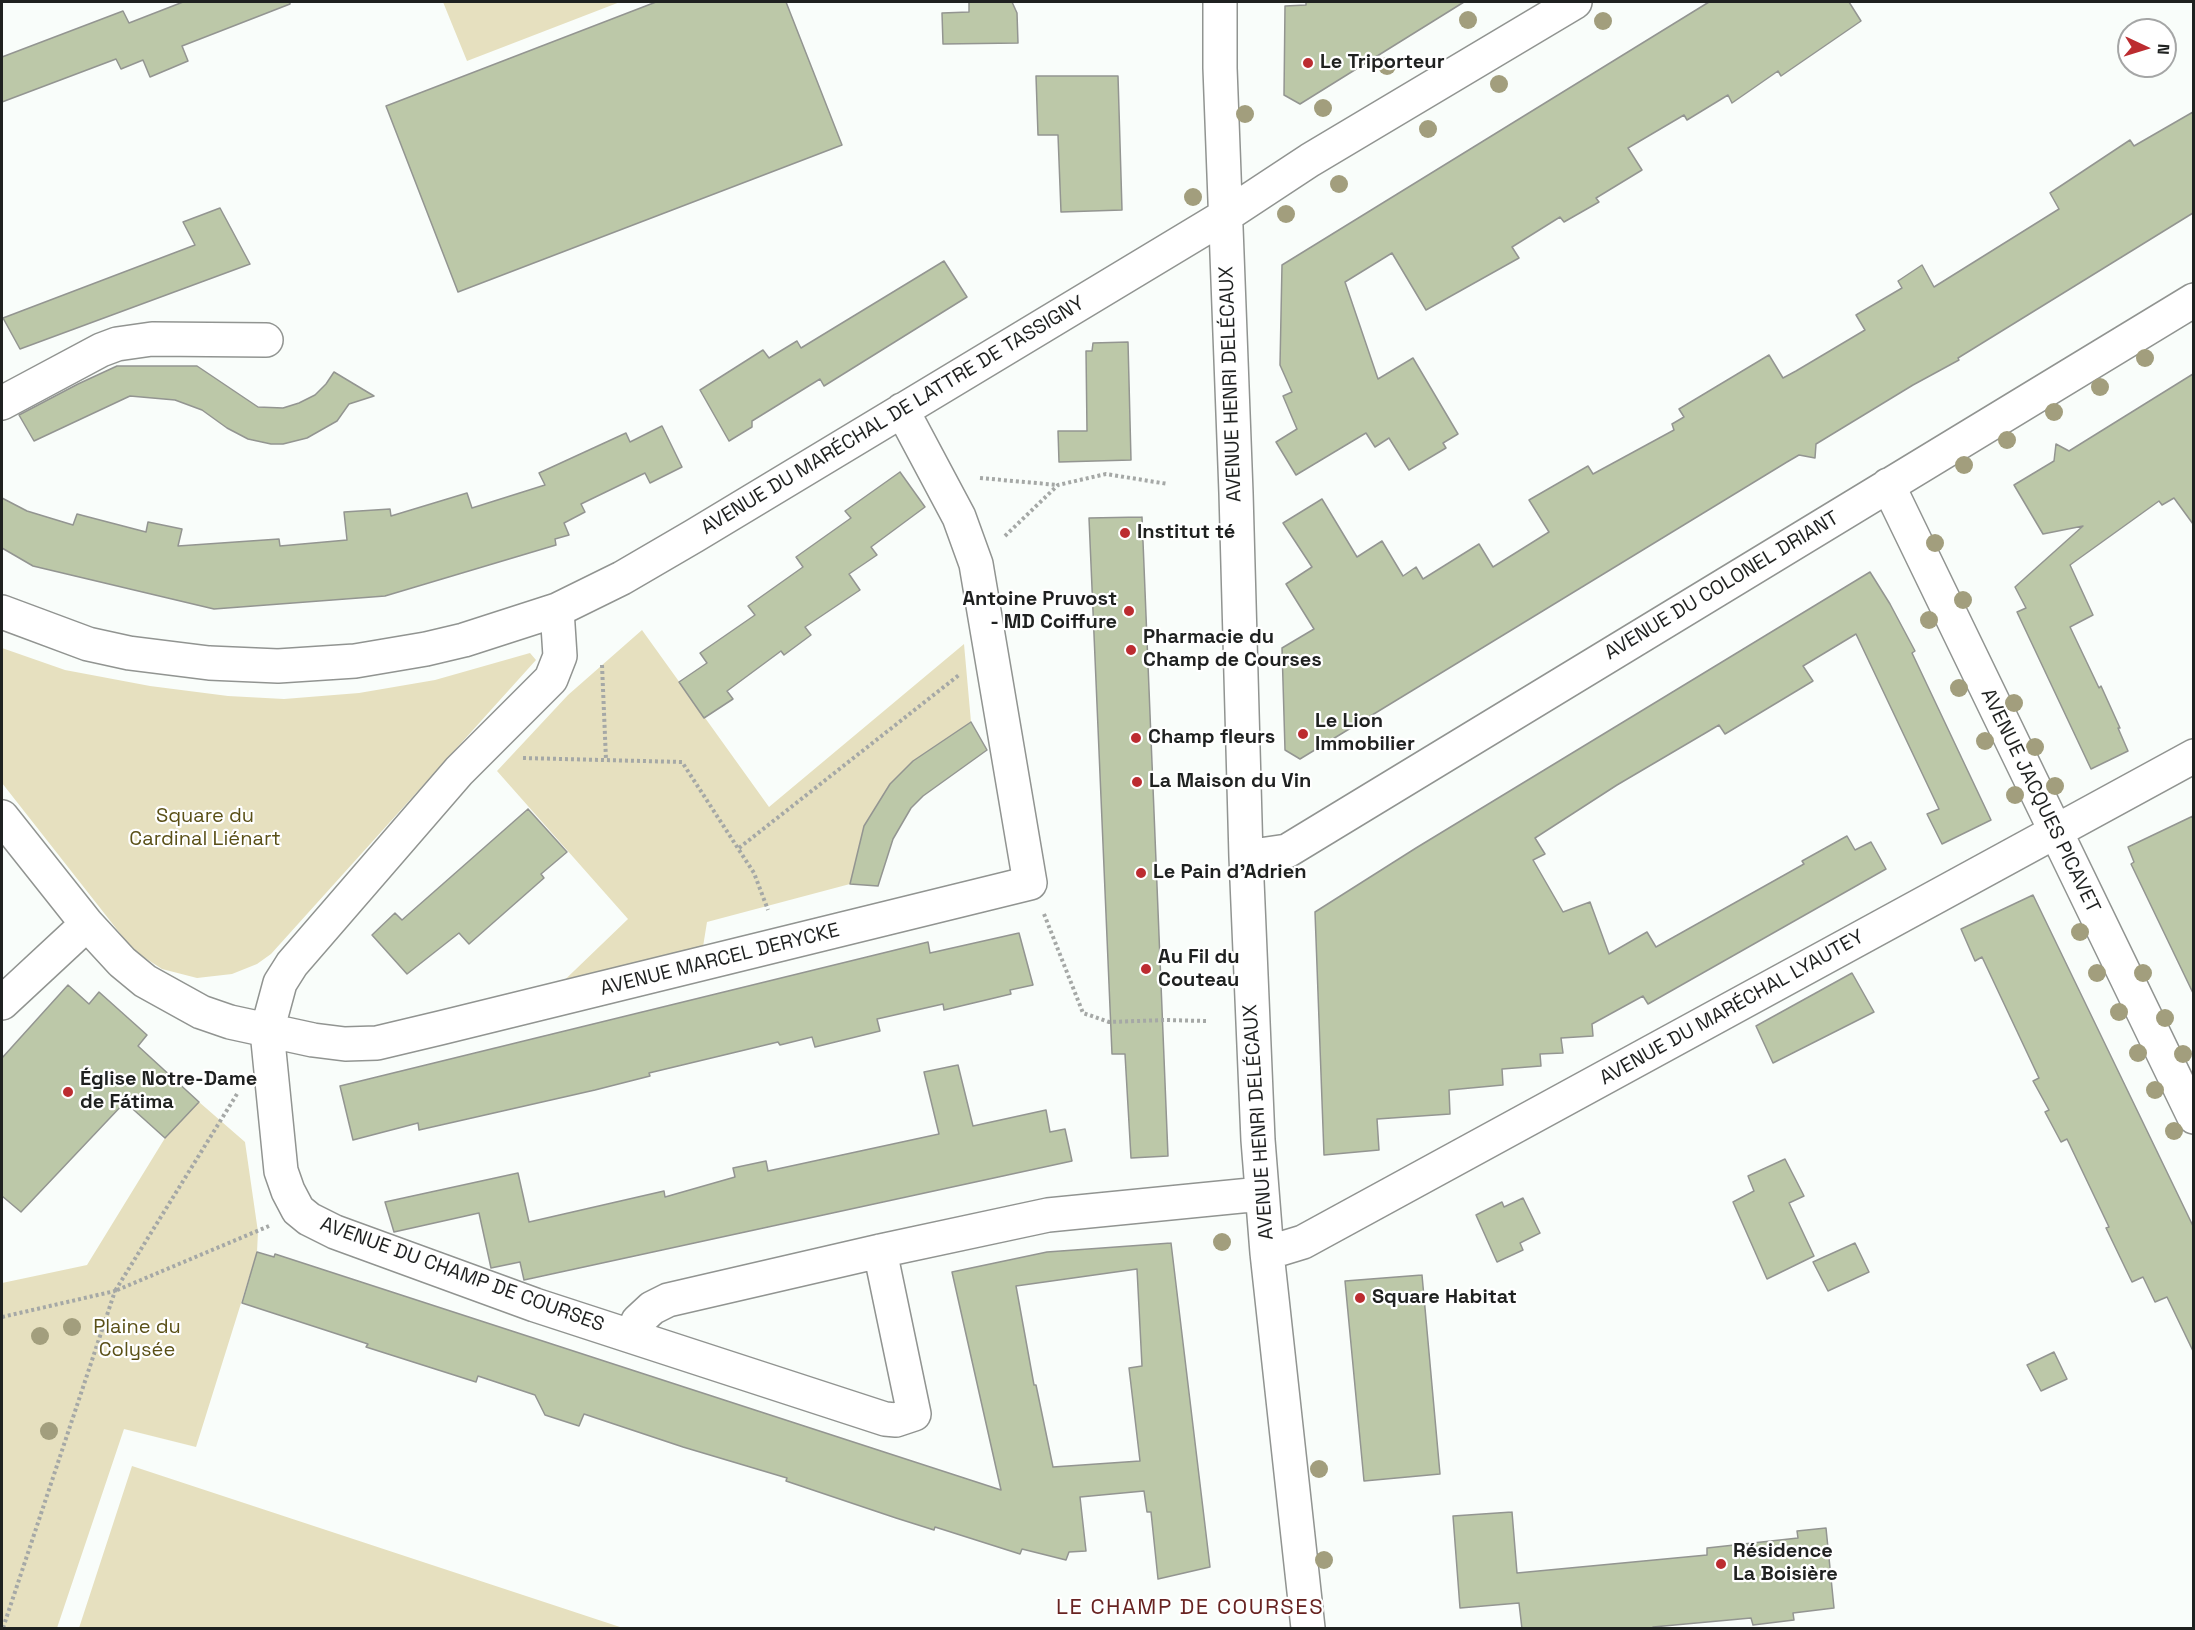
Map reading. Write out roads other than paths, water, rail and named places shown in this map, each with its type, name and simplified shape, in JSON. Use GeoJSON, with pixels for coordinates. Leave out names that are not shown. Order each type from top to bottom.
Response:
{"type":"FeatureCollection","features":[{"type":"Feature","properties":{"kind":"street","name":"AVENUE HENRI DELÉCAUX"},"geometry":{"type":"LineString","coordinates":[[1220,2],[1220,68],[1251,1004],[1261,1194],[1308,1629]]}},
{"type":"Feature","properties":{"kind":"street","name":"AVENUE DU MARÉCHAL DE LATTRE DE TASSIGNY"},"geometry":{"type":"LineString","coordinates":[[2,612],[66,636],[129,653],[200,662],[278,666],[355,661],[426,649],[464,640],[557,610],[657,558],[1575,2]]}},
{"type":"Feature","properties":{"kind":"street","name":"AVENUE DU COLONEL DRIANT"},"geometry":{"type":"LineString","coordinates":[[1246,857],[1287,851],[2193,300]]}},
{"type":"Feature","properties":{"kind":"street"},"geometry":{"type":"LineString","coordinates":[[2,403],[101,350],[117,344],[153,339],[266,340]]}},
{"type":"Feature","properties":{"kind":"street","name":"AVENUE MARCEL DERYCKE"},"geometry":{"type":"LineString","coordinates":[[2,817],[87,924],[122,962],[145,981],[201,1012],[267,1031],[345,1044],[377,1043],[1030,884],[976,564],[959,517],[902,410]]}},
{"type":"Feature","properties":{"kind":"street","name":"AVENUE JACQUES PICAVET"},"geometry":{"type":"LineString","coordinates":[[1888,485],[2193,1117]]}},
{"type":"Feature","properties":{"kind":"street"},"geometry":{"type":"LineString","coordinates":[[267,1031],[280,983],[292,964],[476,754],[551,679],[560,656],[557,610]]}},
{"type":"Feature","properties":{"kind":"street","name":"AVENUE DU MARÉCHAL LYAUTEY"},"geometry":{"type":"LineString","coordinates":[[1267,1253],[1303,1242],[2193,756]]}},
{"type":"Feature","properties":{"kind":"street"},"geometry":{"type":"LineString","coordinates":[[2,1003],[87,924]]}},
{"type":"Feature","properties":{"kind":"street","name":"AVENUE DU CHAMP DE COURSES"},"geometry":{"type":"LineString","coordinates":[[267,1031],[281,1171],[298,1210],[309,1219],[335,1232],[536,1305],[885,1419],[903,1418],[914,1414],[880,1251]]}},
{"type":"Feature","properties":{"kind":"street"},"geometry":{"type":"LineString","coordinates":[[632,1336],[638,1321],[652,1308],[668,1300],[880,1251],[1048,1215],[1261,1194]]}},
{"type":"Feature","properties":{"kind":"place","name":"Le Triporteur"},"geometry":{"type":"Point","coordinates":[1308,63]}},
{"type":"Feature","properties":{"kind":"place","name":"Institut té"},"geometry":{"type":"Point","coordinates":[1125,533]}},
{"type":"Feature","properties":{"kind":"place","name":"Antoine Pruvost - MD Coiffure"},"geometry":{"type":"Point","coordinates":[1129,611]}},
{"type":"Feature","properties":{"kind":"place","name":"Pharmacie du Champ de Courses"},"geometry":{"type":"Point","coordinates":[1131,650]}},
{"type":"Feature","properties":{"kind":"place","name":"Le Lion Immobilier"},"geometry":{"type":"Point","coordinates":[1303,734]}},
{"type":"Feature","properties":{"kind":"place","name":"Champ fleurs"},"geometry":{"type":"Point","coordinates":[1136,738]}},
{"type":"Feature","properties":{"kind":"place","name":"La Maison du Vin"},"geometry":{"type":"Point","coordinates":[1137,782]}},
{"type":"Feature","properties":{"kind":"place","name":"Le Pain d'Adrien"},"geometry":{"type":"Point","coordinates":[1141,873]}},
{"type":"Feature","properties":{"kind":"place","name":"Au Fil du Couteau"},"geometry":{"type":"Point","coordinates":[1146,969]}},
{"type":"Feature","properties":{"kind":"place","name":"Église Notre-Dame de Fátima"},"geometry":{"type":"Point","coordinates":[68,1092]}},
{"type":"Feature","properties":{"kind":"place","name":"Square Habitat"},"geometry":{"type":"Point","coordinates":[1360,1298]}},
{"type":"Feature","properties":{"kind":"place","name":"Résidence La Boisière"},"geometry":{"type":"Point","coordinates":[1721,1564]}},
{"type":"Feature","properties":{"kind":"district","name":"LE CHAMP DE COURSES"},"geometry":{"type":"Point","coordinates":[1190,1608]}},
{"type":"Feature","properties":{"kind":"park label","name":"Square du Cardinal Liénart"},"geometry":{"type":"Point","coordinates":[205,828]}},
{"type":"Feature","properties":{"kind":"park label","name":"Plaine du Colysée"},"geometry":{"type":"Point","coordinates":[137,1340]}}]}
